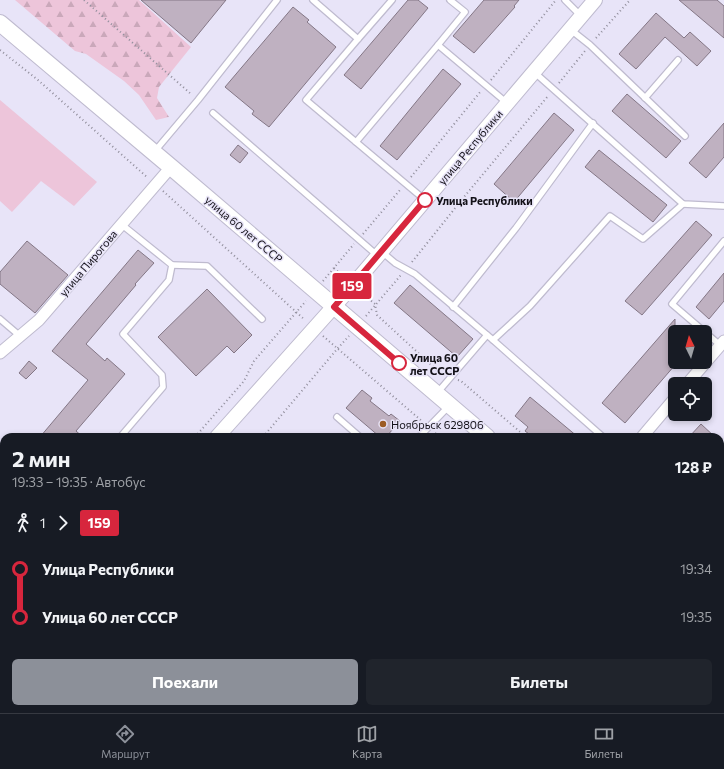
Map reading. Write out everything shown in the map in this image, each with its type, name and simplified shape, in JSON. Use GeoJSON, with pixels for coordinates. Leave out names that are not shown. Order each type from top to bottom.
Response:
{"type":"FeatureCollection","features":[{"type":"Feature","properties":{"kind":"main road","name":"улица 60 лет СССР"},"geometry":{"type":"LineString","coordinates":[[0,24],[171,167],[482,433]]}},
{"type":"Feature","properties":{"kind":"street","name":"улица Республики"},"geometry":{"type":"LineString","coordinates":[[222,433],[380,254],[595,0]]}},
{"type":"Feature","properties":{"kind":"street","name":"улица Пирогова"},"geometry":{"type":"LineString","coordinates":[[0,353],[39,320],[171,167]]}},
{"type":"Feature","properties":{"kind":"street"},"geometry":{"type":"LineString","coordinates":[[693,377],[722,343]]}},
{"type":"Feature","properties":{"kind":"street"},"geometry":{"type":"LineString","coordinates":[[645,433],[668,406]]}},
{"type":"Feature","properties":{"kind":"lane"},"geometry":{"type":"LineString","coordinates":[[154,153],[278,0]]}},
{"type":"Feature","properties":{"kind":"lane"},"geometry":{"type":"LineString","coordinates":[[313,0],[358,39]]}},
{"type":"Feature","properties":{"kind":"lane"},"geometry":{"type":"LineString","coordinates":[[392,0],[306,100],[425,200]]}},
{"type":"Feature","properties":{"kind":"lane"},"geometry":{"type":"LineString","coordinates":[[356,142],[465,12],[450,0]]}},
{"type":"Feature","properties":{"kind":"lane"},"geometry":{"type":"LineString","coordinates":[[564,0],[582,16]]}},
{"type":"Feature","properties":{"kind":"lane"},"geometry":{"type":"LineString","coordinates":[[570,30],[590,45],[685,136]]}},
{"type":"Feature","properties":{"kind":"lane"},"geometry":{"type":"LineString","coordinates":[[438,45],[507,103]]}},
{"type":"Feature","properties":{"kind":"lane"},"geometry":{"type":"LineString","coordinates":[[645,98],[678,60]]}},
{"type":"Feature","properties":{"kind":"lane"},"geometry":{"type":"LineString","coordinates":[[534,72],[683,204],[724,206]]}},
{"type":"Feature","properties":{"kind":"lane"},"geometry":{"type":"LineString","coordinates":[[213,113],[380,254],[415,274],[494,340],[599,433]]}},
{"type":"Feature","properties":{"kind":"lane"},"geometry":{"type":"LineString","coordinates":[[453,306],[516,228],[593,123]]}},
{"type":"Feature","properties":{"kind":"lane"},"geometry":{"type":"LineString","coordinates":[[494,340],[530,306],[610,216],[643,239],[683,204]]}},
{"type":"Feature","properties":{"kind":"lane"},"geometry":{"type":"LineString","coordinates":[[121,224],[172,265],[207,266],[262,319]]}},
{"type":"Feature","properties":{"kind":"lane"},"geometry":{"type":"LineString","coordinates":[[722,343],[672,304],[724,241]]}},
{"type":"Feature","properties":{"kind":"lane"},"geometry":{"type":"LineString","coordinates":[[124,433],[163,387],[162,375],[123,334],[169,280],[172,265]]}},
{"type":"Feature","properties":{"kind":"lane"},"geometry":{"type":"LineString","coordinates":[[0,319],[20,336]]}},
{"type":"Feature","properties":{"kind":"lane"},"geometry":{"type":"LineString","coordinates":[[436,394],[487,335]]}},
{"type":"Feature","properties":{"kind":"lane"},"geometry":{"type":"LineString","coordinates":[[423,433],[449,405]]}},
{"type":"Feature","properties":{"kind":"lane"},"geometry":{"type":"LineString","coordinates":[[337,418],[355,433]]}},
{"type":"Feature","properties":{"kind":"path"},"geometry":{"type":"LineString","coordinates":[[375,304],[406,269],[464,196],[590,45],[630,0]]}},
{"type":"Feature","properties":{"kind":"path"},"geometry":{"type":"LineString","coordinates":[[334,268],[355,243]]}},
{"type":"Feature","properties":{"kind":"path"},"geometry":{"type":"LineString","coordinates":[[198,433],[244,382],[254,362],[296,312]]}},
{"type":"Feature","properties":{"kind":"path"},"geometry":{"type":"LineString","coordinates":[[266,433],[338,348],[436,433]]}},
{"type":"Feature","properties":{"kind":"green space"},"geometry":{"type":"Polygon","coordinates":[[[15,0],[139,0],[191,47],[159,87],[157,98],[169,117],[156,120],[139,95],[124,81],[86,54],[75,51],[15,0]]]}},
{"type":"Feature","properties":{"kind":"green space"},"geometry":{"type":"Polygon","coordinates":[[[0,100],[97,182],[74,206],[41,181],[12,212],[0,201],[0,100]]]}},
{"type":"Feature","properties":{"kind":"building"},"geometry":{"type":"Polygon","coordinates":[[[141,0],[226,0],[191,43],[141,0]]]}},
{"type":"Feature","properties":{"kind":"building"},"geometry":{"type":"Polygon","coordinates":[[[408,0],[418,0],[428,8],[361,89],[344,75],[408,0]]]}},
{"type":"Feature","properties":{"kind":"building"},"geometry":{"type":"Polygon","coordinates":[[[484,0],[519,0],[514,6],[515,7],[474,53],[453,36],[484,0]]]}},
{"type":"Feature","properties":{"kind":"building"},"geometry":{"type":"Polygon","coordinates":[[[679,0],[717,0],[724,6],[724,38],[679,0]]]}},
{"type":"Feature","properties":{"kind":"building"},"geometry":{"type":"Polygon","coordinates":[[[293,7],[309,20],[307,22],[336,47],[269,127],[252,114],[254,111],[225,87],[293,7]]]}},
{"type":"Feature","properties":{"kind":"building"},"geometry":{"type":"Polygon","coordinates":[[[656,13],[684,38],[690,32],[711,51],[697,66],[665,37],[636,69],[619,54],[656,13]]]}},
{"type":"Feature","properties":{"kind":"building"},"geometry":{"type":"Polygon","coordinates":[[[443,69],[461,84],[397,160],[380,146],[443,69]]]}},
{"type":"Feature","properties":{"kind":"building"},"geometry":{"type":"Polygon","coordinates":[[[627,94],[681,141],[666,158],[612,111],[627,94]]]}},
{"type":"Feature","properties":{"kind":"building"},"geometry":{"type":"Polygon","coordinates":[[[554,113],[574,130],[514,202],[494,184],[554,113]]]}},
{"type":"Feature","properties":{"kind":"building"},"geometry":{"type":"Polygon","coordinates":[[[724,123],[724,157],[706,178],[689,163],[724,123]]]}},
{"type":"Feature","properties":{"kind":"building"},"geometry":{"type":"Polygon","coordinates":[[[238,145],[248,153],[240,163],[230,155],[238,145]]]}},
{"type":"Feature","properties":{"kind":"building"},"geometry":{"type":"Polygon","coordinates":[[[599,150],[667,205],[653,222],[585,167],[599,150]]]}},
{"type":"Feature","properties":{"kind":"building"},"geometry":{"type":"Polygon","coordinates":[[[696,221],[712,235],[642,315],[625,301],[696,221]]]}},
{"type":"Feature","properties":{"kind":"building"},"geometry":{"type":"Polygon","coordinates":[[[27,241],[68,275],[35,313],[0,284],[0,272],[27,241]]]}},
{"type":"Feature","properties":{"kind":"building"},"geometry":{"type":"Polygon","coordinates":[[[138,250],[154,263],[86,344],[105,361],[107,358],[125,374],[76,431],[78,433],[43,433],[88,380],[52,351],[138,250]]]}},
{"type":"Feature","properties":{"kind":"building"},"geometry":{"type":"Polygon","coordinates":[[[724,273],[724,301],[709,319],[696,307],[724,273]]]}},
{"type":"Feature","properties":{"kind":"building"},"geometry":{"type":"Polygon","coordinates":[[[410,285],[473,339],[457,357],[394,303],[410,285]]]}},
{"type":"Feature","properties":{"kind":"building"},"geometry":{"type":"Polygon","coordinates":[[[207,289],[252,335],[234,353],[227,346],[196,376],[158,337],[207,289]]]}},
{"type":"Feature","properties":{"kind":"building"},"geometry":{"type":"Polygon","coordinates":[[[675,319],[675,325],[670,325],[675,319]]]}},
{"type":"Feature","properties":{"kind":"building"},"geometry":{"type":"Polygon","coordinates":[[[668,327],[668,369],[672,369],[625,423],[602,403],[668,327]]]}},
{"type":"Feature","properties":{"kind":"building"},"geometry":{"type":"Polygon","coordinates":[[[29,361],[37,368],[26,379],[19,373],[29,361]]]}},
{"type":"Feature","properties":{"kind":"building"},"geometry":{"type":"Polygon","coordinates":[[[362,390],[372,398],[370,401],[389,416],[391,414],[400,421],[390,433],[375,433],[346,408],[362,390]]]}},
{"type":"Feature","properties":{"kind":"building"},"geometry":{"type":"Polygon","coordinates":[[[530,397],[573,433],[528,433],[525,431],[528,427],[515,416],[530,397]]]}},
{"type":"Feature","properties":{"kind":"building"},"geometry":{"type":"Polygon","coordinates":[[[701,424],[711,433],[693,433],[701,424]]]}},
{"type":"Feature","properties":{"kind":"bus line","name":"159"},"geometry":{"type":"LineString","coordinates":[[399,363],[334,307],[425,200]]}},
{"type":"Feature","properties":{"kind":"place","name":"Улица Республики"},"geometry":{"type":"Point","coordinates":[425,200]}},
{"type":"Feature","properties":{"kind":"place","name":"Улица 60 лет СССР"},"geometry":{"type":"Point","coordinates":[399,363]}},
{"type":"Feature","properties":{"kind":"place","name":"Ноябрьск 629806"},"geometry":{"type":"Point","coordinates":[383,424]}}]}
